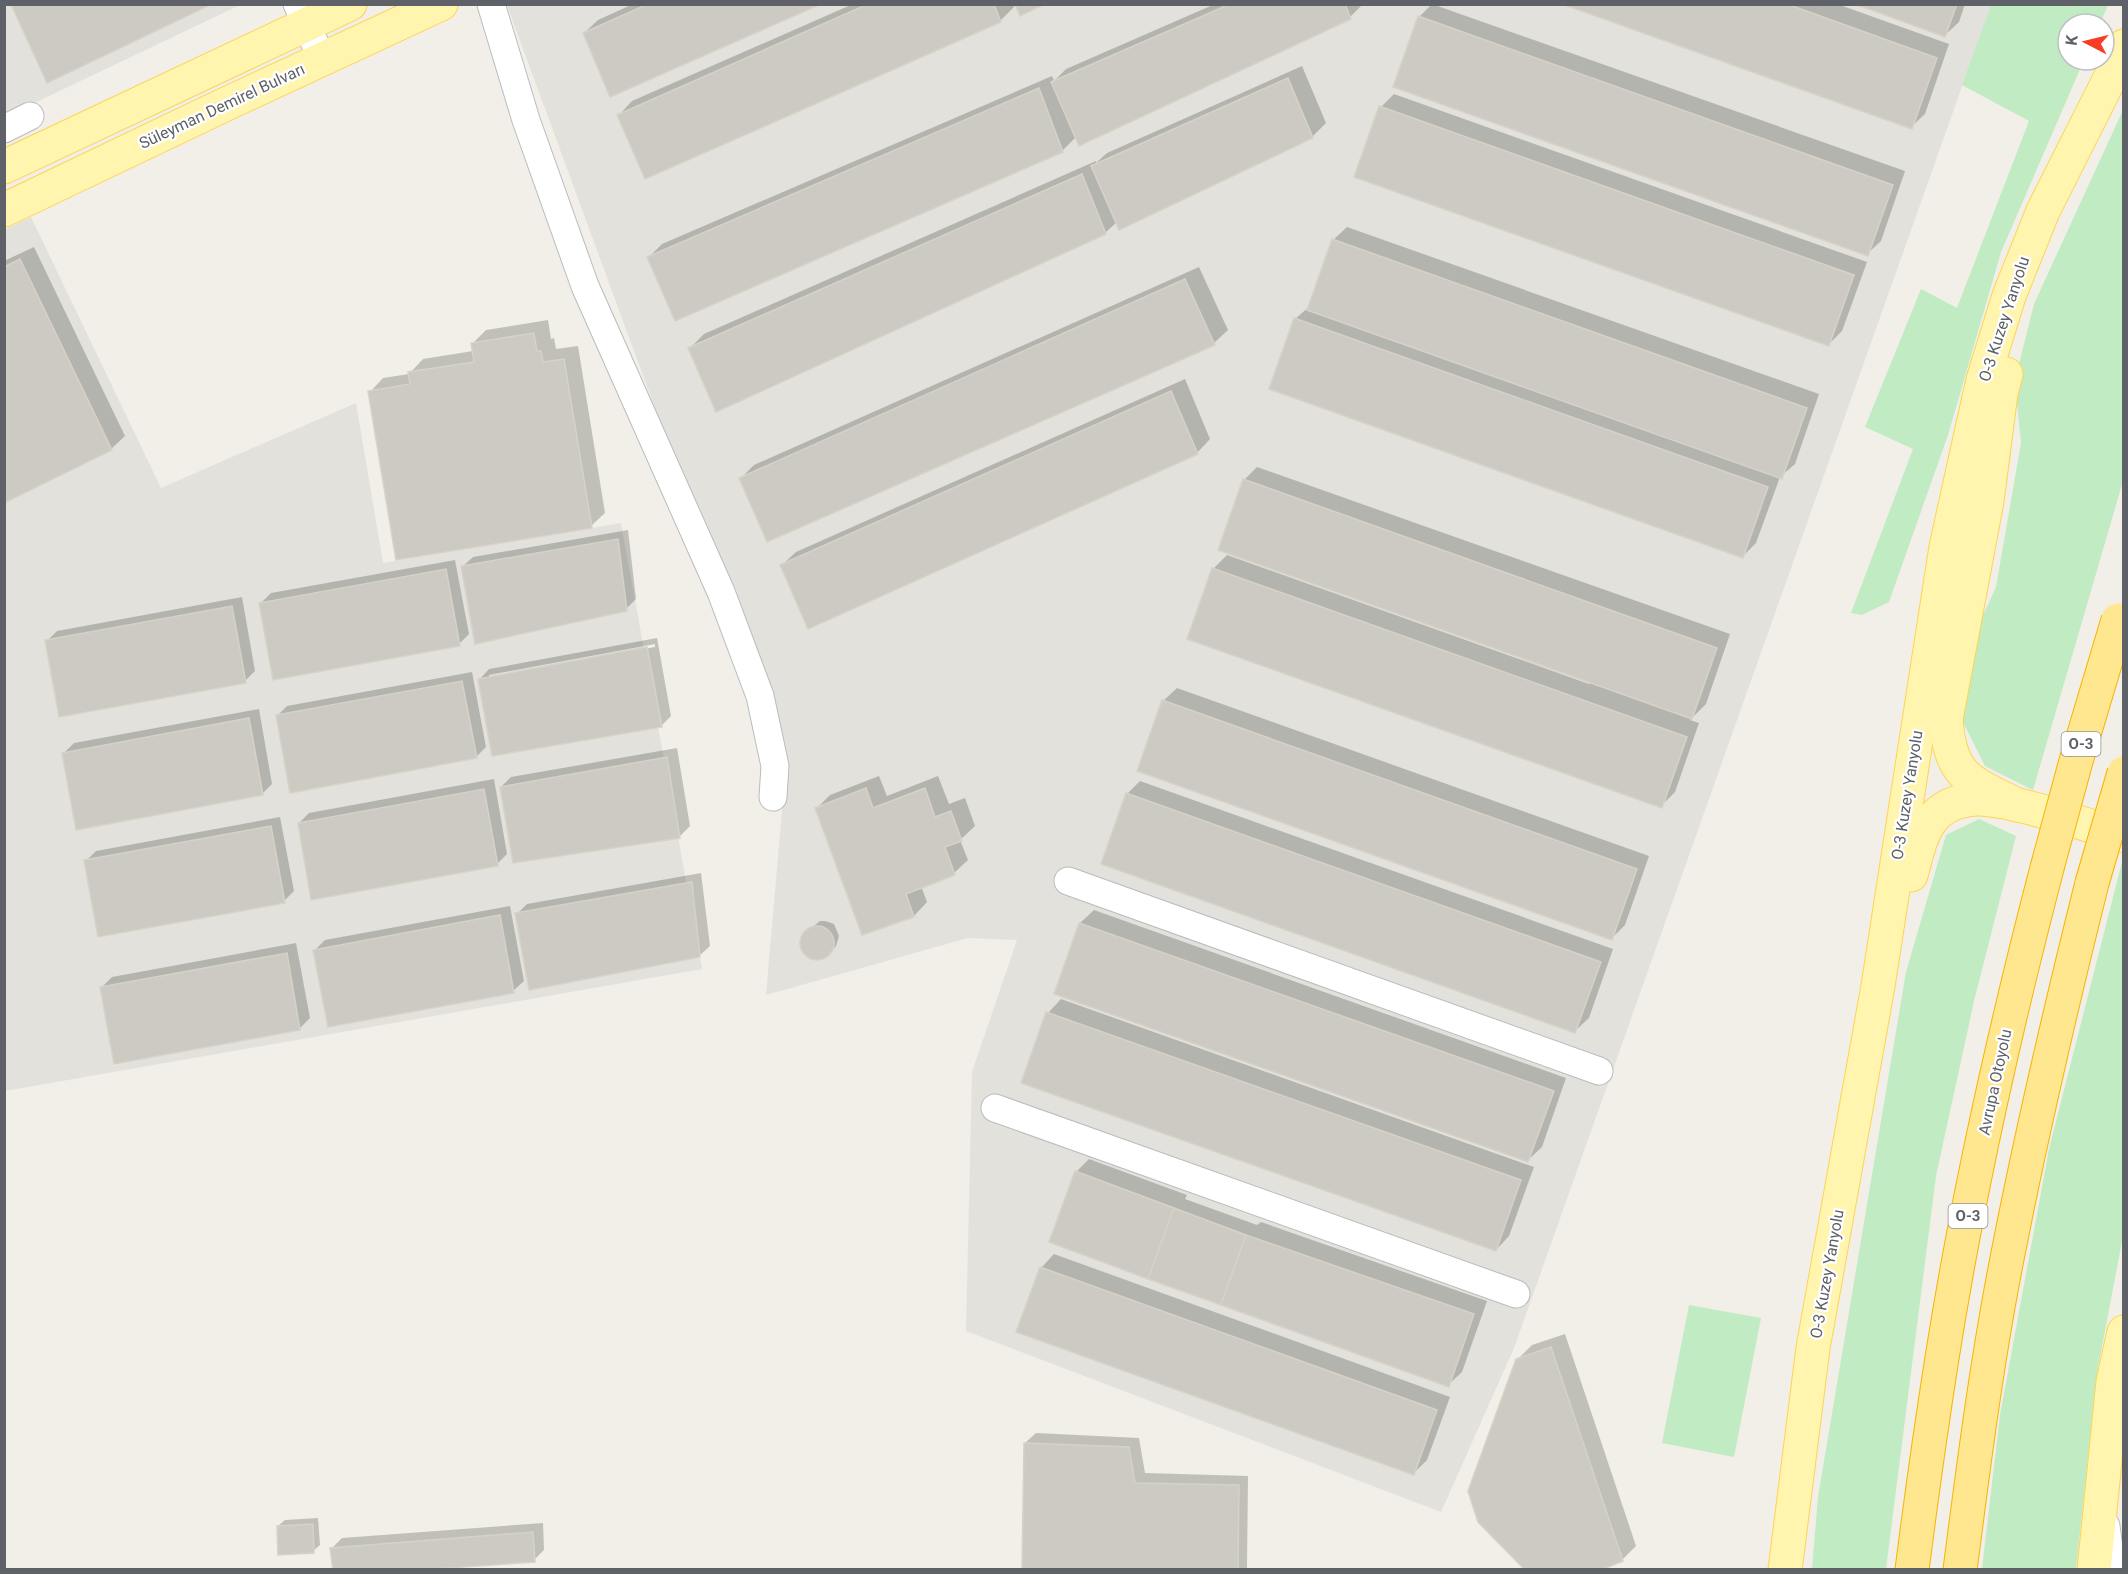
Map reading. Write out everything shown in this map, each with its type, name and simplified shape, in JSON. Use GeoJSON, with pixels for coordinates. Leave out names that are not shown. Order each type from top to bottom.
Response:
{"type":"FeatureCollection","features":[{"type":"Feature","properties":{"kind":"highway","name":"Avrupa Otoyolu"},"geometry":{"type":"LineString","coordinates":[[1912,1569],[1942,1356],[1998,1067],[2047,868],[2076,761],[2121,612]]}},
{"type":"Feature","properties":{"kind":"highway"},"geometry":{"type":"LineString","coordinates":[[1960,1569],[1986,1380],[2035,1121],[2092,883],[2124,773]]}},
{"type":"Feature","properties":{"kind":"main road"},"geometry":{"type":"LineString","coordinates":[[4,167],[302,14],[350,4]]}},
{"type":"Feature","properties":{"kind":"main road","name":"Süleyman Demirel Bulvarı"},"geometry":{"type":"LineString","coordinates":[[4,210],[441,4]]}},
{"type":"Feature","properties":{"kind":"main road","name":"O-3 Kuzey Yanyolu"},"geometry":{"type":"LineString","coordinates":[[1785,1569],[1813,1348],[1878,986],[1946,547],[1983,380],[2009,297],[2043,211],[2124,46]]}},
{"type":"Feature","properties":{"kind":"main road","name":"O-3 Kuzey Yanyolu"},"geometry":{"type":"LineString","coordinates":[[2017,805],[1976,785],[1962,774],[1953,761],[1947,741],[1946,719],[1987,501],[2001,393],[2014,346],[2028,302],[2062,220],[2124,89]]}},
{"type":"Feature","properties":{"kind":"main road"},"geometry":{"type":"LineString","coordinates":[[1878,986],[1922,836],[1935,815],[1958,801],[1980,799],[2017,805],[2124,836]]}},
{"type":"Feature","properties":{"kind":"main road"},"geometry":{"type":"LineString","coordinates":[[2094,1569],[2113,1382],[2124,1332]]}},
{"type":"Feature","properties":{"kind":"street"},"geometry":{"type":"LineString","coordinates":[[491,4],[526,120],[585,286],[721,592],[760,696],[775,766],[772,797]]}},
{"type":"Feature","properties":{"kind":"street"},"geometry":{"type":"LineString","coordinates":[[302,14],[322,59]]}},
{"type":"Feature","properties":{"kind":"street"},"geometry":{"type":"LineString","coordinates":[[4,129],[30,116]]}},
{"type":"Feature","properties":{"kind":"street"},"geometry":{"type":"LineString","coordinates":[[1068,881],[1599,1071]]}},
{"type":"Feature","properties":{"kind":"street"},"geometry":{"type":"LineString","coordinates":[[996,1108],[1516,1294]]}},
{"type":"Feature","properties":{"kind":"street"},"geometry":{"type":"LineString","coordinates":[[2102,1499],[2112,1569]]}},
{"type":"Feature","properties":{"kind":"shaded area"},"geometry":{"type":"Polygon","coordinates":[[[5,5],[240,5],[5,117],[5,5]]]}},
{"type":"Feature","properties":{"kind":"shaded area"},"geometry":{"type":"Polygon","coordinates":[[[507,5],[1991,5],[1514,1348],[1441,1512],[966,1331],[972,1072],[1017,940],[968,938],[766,995],[786,765],[507,5]]]}},
{"type":"Feature","properties":{"kind":"shaded area"},"geometry":{"type":"Polygon","coordinates":[[[31,217],[161,488],[356,403],[383,563],[621,523],[702,969],[5,1091],[4,230],[31,217]]]}},
{"type":"Feature","properties":{"kind":"green space"},"geometry":{"type":"Polygon","coordinates":[[[1991,5],[2108,5],[2105,12],[2056,12],[2056,72],[2079,72],[2001,252],[1948,435],[1889,602],[1862,615],[1851,613],[1913,449],[1865,427],[1921,289],[1957,308],[2029,121],[1962,85],[1991,5]]]}},
{"type":"Feature","properties":{"kind":"green space"},"geometry":{"type":"Polygon","coordinates":[[[2123,110],[2123,481],[2033,790],[1985,766],[1962,720],[1975,628],[1996,587],[2021,443],[2016,393],[2019,364],[2034,304],[2123,110]]]}},
{"type":"Feature","properties":{"kind":"green space"},"geometry":{"type":"Polygon","coordinates":[[[1979,819],[2016,836],[1974,1001],[1936,1176],[1886,1569],[1812,1569],[1818,1497],[1906,972],[1946,835],[1979,819]]]}},
{"type":"Feature","properties":{"kind":"green space"},"geometry":{"type":"Polygon","coordinates":[[[2122,862],[2124,863],[2123,1236],[2097,1373],[2076,1569],[1982,1569],[2000,1415],[2049,1149],[2122,862]]]}},
{"type":"Feature","properties":{"kind":"green space"},"geometry":{"type":"Polygon","coordinates":[[[1689,1305],[1761,1318],[1734,1457],[1662,1443],[1689,1305]]]}},
{"type":"Feature","properties":{"kind":"building"},"geometry":{"type":"Polygon","coordinates":[[[11,4],[212,4],[47,83],[11,4]]]}},
{"type":"Feature","properties":{"kind":"building"},"geometry":{"type":"Polygon","coordinates":[[[648,4],[821,4],[610,97],[583,33],[648,4]]]}},
{"type":"Feature","properties":{"kind":"building"},"geometry":{"type":"Polygon","coordinates":[[[868,4],[994,4],[1001,22],[645,179],[617,115],[868,4]]]}},
{"type":"Feature","properties":{"kind":"building"},"geometry":{"type":"Polygon","coordinates":[[[1015,4],[1045,4],[1020,16],[1015,4]]]}},
{"type":"Feature","properties":{"kind":"building"},"geometry":{"type":"Polygon","coordinates":[[[1230,4],[1345,4],[1351,19],[1079,146],[1051,82],[1230,4]]]}},
{"type":"Feature","properties":{"kind":"building"},"geometry":{"type":"Polygon","coordinates":[[[1562,4],[1787,4],[1937,58],[1912,129],[1562,4]]]}},
{"type":"Feature","properties":{"kind":"building"},"geometry":{"type":"Polygon","coordinates":[[[1855,4],[1957,4],[1945,37],[1855,4]]]}},
{"type":"Feature","properties":{"kind":"building"},"geometry":{"type":"Polygon","coordinates":[[[1418,16],[1893,185],[1868,256],[1393,87],[1418,16]]]}},
{"type":"Feature","properties":{"kind":"building"},"geometry":{"type":"Polygon","coordinates":[[[1288,78],[1313,138],[1119,230],[1091,166],[1288,78]]]}},
{"type":"Feature","properties":{"kind":"building"},"geometry":{"type":"Polygon","coordinates":[[[1039,88],[1063,152],[675,321],[647,257],[1039,88]]]}},
{"type":"Feature","properties":{"kind":"building"},"geometry":{"type":"Polygon","coordinates":[[[1379,106],[1854,275],[1829,346],[1354,177],[1379,106]]]}},
{"type":"Feature","properties":{"kind":"building"},"geometry":{"type":"Polygon","coordinates":[[[1082,174],[1106,234],[716,412],[688,348],[1082,174]]]}},
{"type":"Feature","properties":{"kind":"building"},"geometry":{"type":"Polygon","coordinates":[[[1332,239],[1807,408],[1782,479],[1307,310],[1332,239]]]}},
{"type":"Feature","properties":{"kind":"building"},"geometry":{"type":"Polygon","coordinates":[[[20,259],[112,450],[4,503],[4,267],[20,259]]]}},
{"type":"Feature","properties":{"kind":"building"},"geometry":{"type":"Polygon","coordinates":[[[1185,279],[1215,345],[767,542],[739,478],[1185,279]]]}},
{"type":"Feature","properties":{"kind":"building"},"geometry":{"type":"Polygon","coordinates":[[[1294,318],[1768,487],[1743,558],[1269,389],[1294,318]]]}},
{"type":"Feature","properties":{"kind":"building"},"geometry":{"type":"Polygon","coordinates":[[[534,333],[537,351],[541,351],[543,362],[564,359],[592,528],[396,560],[368,391],[410,384],[408,372],[474,362],[471,343],[534,333]]]}},
{"type":"Feature","properties":{"kind":"building"},"geometry":{"type":"Polygon","coordinates":[[[1171,391],[1198,454],[808,629],[780,565],[1171,391]]]}},
{"type":"Feature","properties":{"kind":"building"},"geometry":{"type":"Polygon","coordinates":[[[1243,479],[1717,648],[1692,719],[1218,550],[1243,479]]]}},
{"type":"Feature","properties":{"kind":"building"},"geometry":{"type":"Polygon","coordinates":[[[618,539],[627,611],[475,644],[461,566],[618,539]]]}},
{"type":"Feature","properties":{"kind":"building"},"geometry":{"type":"Polygon","coordinates":[[[1212,568],[1687,737],[1662,808],[1187,639],[1212,568]]]}},
{"type":"Feature","properties":{"kind":"building"},"geometry":{"type":"Polygon","coordinates":[[[446,569],[460,646],[273,680],[259,603],[446,569]]]}},
{"type":"Feature","properties":{"kind":"building"},"geometry":{"type":"Polygon","coordinates":[[[232,606],[246,683],[59,717],[45,640],[232,606]]]}},
{"type":"Feature","properties":{"kind":"building"},"geometry":{"type":"Polygon","coordinates":[[[647,647],[662,727],[492,756],[478,679],[647,647]]]}},
{"type":"Feature","properties":{"kind":"building"},"geometry":{"type":"Polygon","coordinates":[[[462,681],[477,758],[290,793],[276,715],[462,681]]]}},
{"type":"Feature","properties":{"kind":"building"},"geometry":{"type":"Polygon","coordinates":[[[1162,700],[1637,869],[1612,940],[1137,771],[1162,700]]]}},
{"type":"Feature","properties":{"kind":"building"},"geometry":{"type":"Polygon","coordinates":[[[249,718],[263,795],[76,830],[62,753],[249,718]]]}},
{"type":"Feature","properties":{"kind":"building"},"geometry":{"type":"Polygon","coordinates":[[[667,757],[680,838],[513,863],[500,787],[667,757]]]}},
{"type":"Feature","properties":{"kind":"building"},"geometry":{"type":"Polygon","coordinates":[[[866,788],[873,808],[925,788],[935,817],[951,811],[962,841],[945,847],[955,875],[906,894],[914,917],[862,935],[815,808],[866,788]]]}},
{"type":"Feature","properties":{"kind":"building"},"geometry":{"type":"Polygon","coordinates":[[[484,789],[498,866],[311,900],[298,823],[484,789]]]}},
{"type":"Feature","properties":{"kind":"building"},"geometry":{"type":"Polygon","coordinates":[[[1126,793],[1601,962],[1575,1033],[1101,864],[1126,793]]]}},
{"type":"Feature","properties":{"kind":"building"},"geometry":{"type":"Polygon","coordinates":[[[271,826],[285,903],[98,937],[84,860],[271,826]]]}},
{"type":"Feature","properties":{"kind":"building"},"geometry":{"type":"Polygon","coordinates":[[[692,882],[700,957],[529,990],[515,913],[692,882]]]}},
{"type":"Feature","properties":{"kind":"building"},"geometry":{"type":"Polygon","coordinates":[[[500,915],[514,993],[328,1027],[313,950],[500,915]]]}},
{"type":"Feature","properties":{"kind":"building"},"geometry":{"type":"Polygon","coordinates":[[[1079,923],[1554,1091],[1528,1162],[1054,994],[1079,923]]]}},
{"type":"Feature","properties":{"kind":"building"},"geometry":{"type":"Polygon","coordinates":[[[817,926],[829,931],[834,943],[829,955],[817,960],[805,955],[800,943],[805,931],[817,926]]]}},
{"type":"Feature","properties":{"kind":"building"},"geometry":{"type":"Polygon","coordinates":[[[287,953],[300,1030],[114,1064],[100,987],[287,953]]]}},
{"type":"Feature","properties":{"kind":"building"},"geometry":{"type":"Polygon","coordinates":[[[1046,1012],[1521,1180],[1496,1251],[1021,1083],[1046,1012]]]}},
{"type":"Feature","properties":{"kind":"building"},"geometry":{"type":"Polygon","coordinates":[[[1075,1171],[1174,1208],[1148,1279],[1049,1242],[1075,1171]]]}},
{"type":"Feature","properties":{"kind":"building"},"geometry":{"type":"Polygon","coordinates":[[[1174,1208],[1246,1235],[1221,1305],[1148,1279],[1174,1208]]]}},
{"type":"Feature","properties":{"kind":"building"},"geometry":{"type":"Polygon","coordinates":[[[1246,1235],[1474,1314],[1449,1387],[1221,1305],[1246,1235]]]}},
{"type":"Feature","properties":{"kind":"building"},"geometry":{"type":"Polygon","coordinates":[[[1040,1267],[1437,1410],[1414,1475],[1016,1332],[1040,1267]]]}},
{"type":"Feature","properties":{"kind":"building"},"geometry":{"type":"Polygon","coordinates":[[[1551,1347],[1623,1561],[1601,1570],[1525,1570],[1478,1522],[1468,1491],[1516,1359],[1551,1347]]]}},
{"type":"Feature","properties":{"kind":"building"},"geometry":{"type":"Polygon","coordinates":[[[1024,1443],[1129,1447],[1135,1483],[1239,1485],[1238,1570],[1022,1570],[1024,1443]]]}},
{"type":"Feature","properties":{"kind":"building"},"geometry":{"type":"Polygon","coordinates":[[[313,1524],[314,1553],[278,1555],[277,1526],[313,1524]]]}},
{"type":"Feature","properties":{"kind":"building"},"geometry":{"type":"Polygon","coordinates":[[[533,1532],[535,1562],[419,1570],[333,1570],[330,1548],[533,1532]]]}}]}
